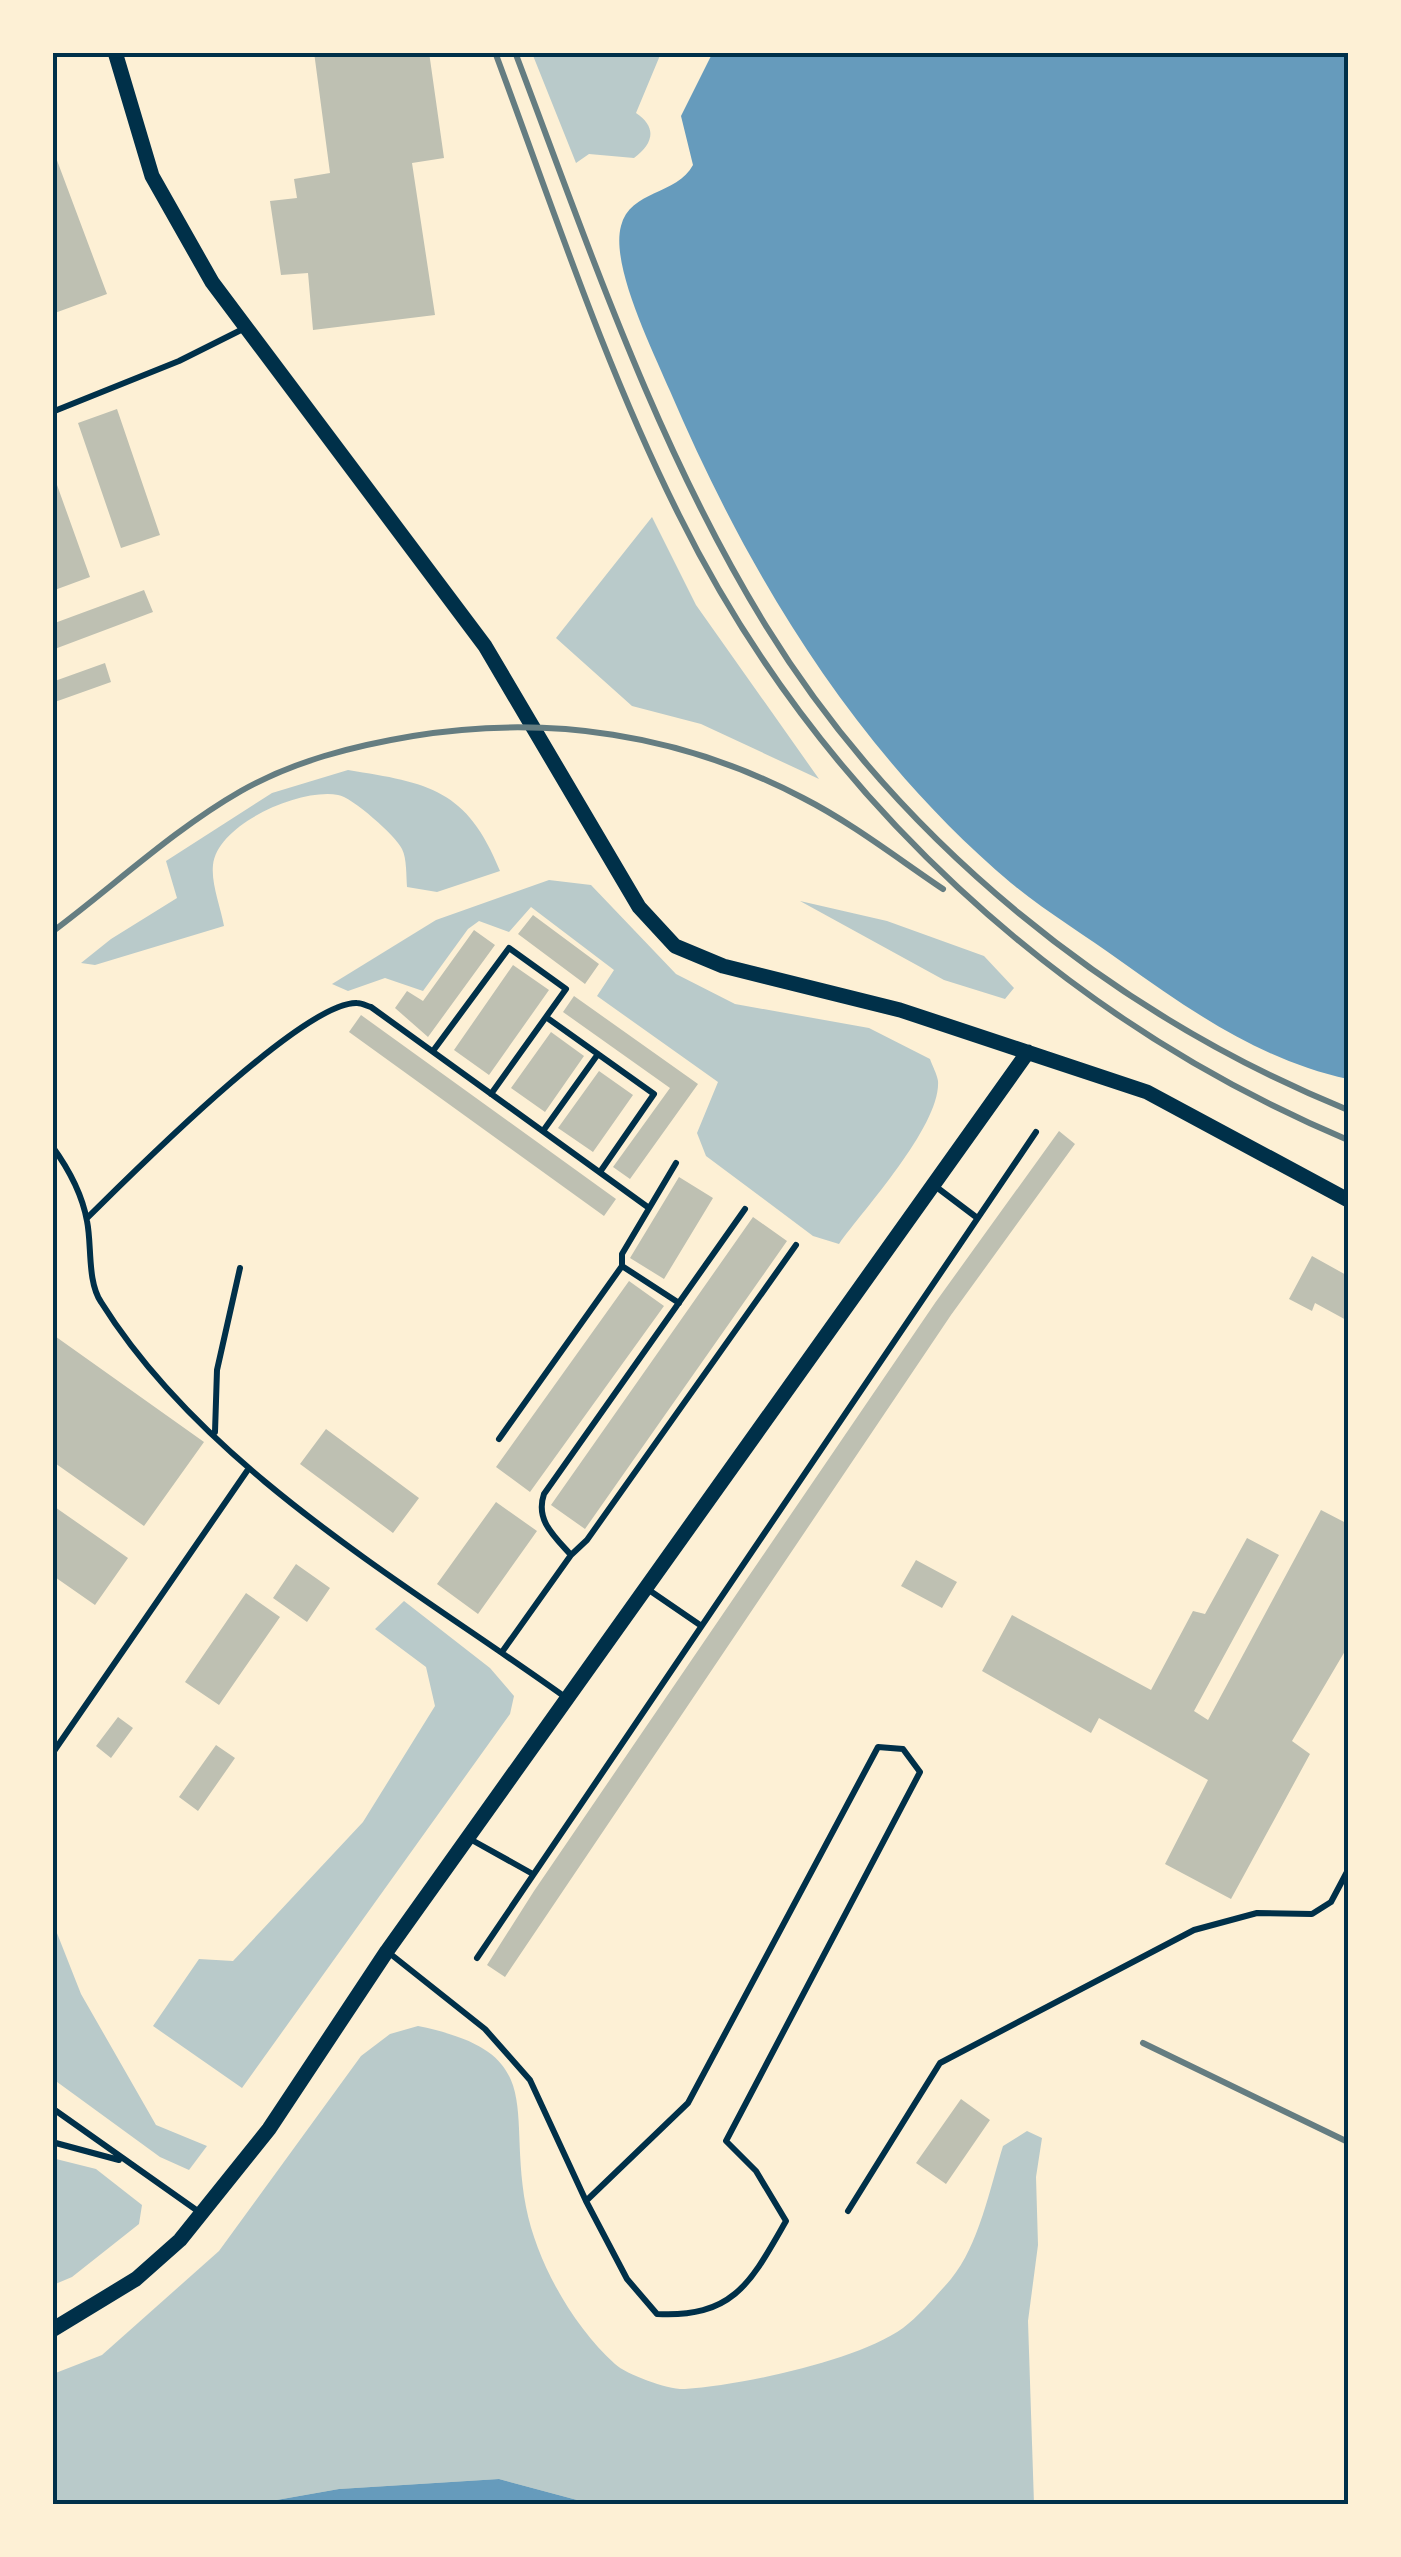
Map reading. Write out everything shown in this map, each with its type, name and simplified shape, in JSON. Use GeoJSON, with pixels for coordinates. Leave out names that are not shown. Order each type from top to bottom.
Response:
{"type":"FeatureCollection","features":[{"type":"Feature","properties":{"kind":"street"},"geometry":{"type":"LineString","coordinates":[[115,52],[152,176],[182,234],[243,328],[485,646],[639,907],[674,946],[723,966],[900,1010],[1147,1092],[1348,1200]]}},
{"type":"Feature","properties":{"kind":"street"},"geometry":{"type":"LineString","coordinates":[[52,2330],[136,2279],[203,2215],[270,2128],[387,1951],[570,1700],[848,1299],[1028,1052]]}},
{"type":"Feature","properties":{"kind":"lane"},"geometry":{"type":"LineString","coordinates":[[52,412],[179,361],[243,328]]}},
{"type":"Feature","properties":{"kind":"lane"},"geometry":{"type":"LineString","coordinates":[[433,1052],[509,948],[566,988],[492,1094]]}},
{"type":"Feature","properties":{"kind":"lane"},"geometry":{"type":"LineString","coordinates":[[87,1218],[156,1149],[312,1020],[355,1002],[372,1007],[649,1208]]}},
{"type":"Feature","properties":{"kind":"lane"},"geometry":{"type":"LineString","coordinates":[[546,1016],[654,1094],[600,1172]]}},
{"type":"Feature","properties":{"kind":"lane"},"geometry":{"type":"LineString","coordinates":[[543,1131],[598,1054]]}},
{"type":"Feature","properties":{"kind":"lane"},"geometry":{"type":"LineString","coordinates":[[477,1958],[1036,1132]]}},
{"type":"Feature","properties":{"kind":"lane"},"geometry":{"type":"LineString","coordinates":[[52,1146],[68,1168],[87,1218],[97,1297],[147,1371],[248,1471],[570,1700]]}},
{"type":"Feature","properties":{"kind":"lane"},"geometry":{"type":"LineString","coordinates":[[499,1439],[622,1266],[622,1254],[676,1162]]}},
{"type":"Feature","properties":{"kind":"lane"},"geometry":{"type":"LineString","coordinates":[[934,1185],[976,1217]]}},
{"type":"Feature","properties":{"kind":"lane"},"geometry":{"type":"LineString","coordinates":[[571,1555],[545,1526],[540,1506],[544,1494],[745,1209]]}},
{"type":"Feature","properties":{"kind":"lane"},"geometry":{"type":"LineString","coordinates":[[502,1652],[571,1555],[587,1540],[796,1245]]}},
{"type":"Feature","properties":{"kind":"lane"},"geometry":{"type":"LineString","coordinates":[[622,1266],[679,1303]]}},
{"type":"Feature","properties":{"kind":"lane"},"geometry":{"type":"LineString","coordinates":[[214,1434],[217,1370],[240,1268]]}},
{"type":"Feature","properties":{"kind":"lane"},"geometry":{"type":"LineString","coordinates":[[52,1754],[248,1471]]}},
{"type":"Feature","properties":{"kind":"lane"},"geometry":{"type":"LineString","coordinates":[[645,1588],[700,1625]]}},
{"type":"Feature","properties":{"kind":"lane"},"geometry":{"type":"LineString","coordinates":[[387,1951],[485,2029],[530,2080],[586,2201],[628,2278],[657,2314],[690,2315],[720,2306],[740,2293],[786,2221],[756,2171],[726,2141],[920,1772],[904,1749],[878,1747],[688,2103],[586,2201]]}},
{"type":"Feature","properties":{"kind":"lane"},"geometry":{"type":"LineString","coordinates":[[469,1838],[531,1873]]}},
{"type":"Feature","properties":{"kind":"lane"},"geometry":{"type":"LineString","coordinates":[[848,2211],[940,2063],[1194,1930],[1257,1912],[1312,1914],[1331,1902],[1348,1870]]}},
{"type":"Feature","properties":{"kind":"lane"},"geometry":{"type":"LineString","coordinates":[[52,2108],[203,2215]]}},
{"type":"Feature","properties":{"kind":"lane"},"geometry":{"type":"LineString","coordinates":[[52,2142],[126,2162]]}},
{"type":"Feature","properties":{"kind":"shaded area"},"geometry":{"type":"Polygon","coordinates":[[[532,53],[661,53],[636,113],[650,129],[646,147],[634,158],[589,154],[576,163],[532,53]]]}},
{"type":"Feature","properties":{"kind":"shaded area"},"geometry":{"type":"Polygon","coordinates":[[[652,517],[696,605],[819,779],[701,724],[632,706],[556,638],[652,517]]]}},
{"type":"Feature","properties":{"kind":"shaded area"},"geometry":{"type":"Polygon","coordinates":[[[348,770],[423,786],[459,806],[474,822],[500,871],[437,892],[407,887],[402,849],[373,818],[345,797],[303,797],[244,823],[218,850],[213,872],[224,926],[95,965],[81,963],[111,939],[177,898],[166,861],[272,793],[348,770]]]}},
{"type":"Feature","properties":{"kind":"shaded area"},"geometry":{"type":"Polygon","coordinates":[[[549,880],[591,885],[676,974],[735,1004],[869,1028],[930,1059],[938,1081],[927,1120],[899,1166],[839,1244],[813,1236],[706,1156],[697,1133],[718,1082],[597,996],[614,970],[531,907],[509,932],[479,921],[468,929],[423,991],[385,978],[348,991],[332,984],[436,920],[549,880]]]}},
{"type":"Feature","properties":{"kind":"shaded area"},"geometry":{"type":"Polygon","coordinates":[[[800,901],[887,921],[984,956],[1014,988],[1005,999],[944,980],[800,901]]]}},
{"type":"Feature","properties":{"kind":"shaded area"},"geometry":{"type":"Polygon","coordinates":[[[404,1601],[490,1668],[514,1696],[510,1714],[242,2088],[153,2026],[199,1959],[233,1961],[363,1822],[435,1706],[426,1667],[375,1629],[404,1601]]]}},
{"type":"Feature","properties":{"kind":"shaded area"},"geometry":{"type":"Polygon","coordinates":[[[53,1923],[81,1994],[156,2125],[207,2146],[189,2170],[160,2157],[53,2079],[53,1923]]]}},
{"type":"Feature","properties":{"kind":"shaded area"},"geometry":{"type":"Polygon","coordinates":[[[418,2026],[459,2037],[487,2051],[505,2069],[518,2112],[521,2171],[531,2228],[559,2292],[585,2331],[615,2364],[638,2377],[678,2389],[737,2382],[829,2361],[903,2328],[961,2265],[983,2216],[1003,2146],[1027,2131],[1042,2138],[1036,2177],[1038,2245],[1028,2321],[1034,2504],[592,2504],[499,2479],[339,2489],[254,2504],[53,2504],[53,2374],[102,2355],[219,2251],[361,2056],[390,2034],[418,2026]]]}},
{"type":"Feature","properties":{"kind":"shaded area"},"geometry":{"type":"Polygon","coordinates":[[[52,2158],[96,2169],[142,2205],[139,2224],[72,2277],[53,2285],[52,2158]]]}},
{"type":"Feature","properties":{"kind":"water"},"geometry":{"type":"Polygon","coordinates":[[[713,52],[1348,53],[1348,1079],[1287,1060],[1229,1032],[1175,999],[1011,883],[903,777],[856,719],[772,593],[701,460],[654,355],[627,286],[619,243],[626,214],[686,175],[693,165],[681,116],[713,52]]]}},
{"type":"Feature","properties":{"kind":"water"},"geometry":{"type":"Polygon","coordinates":[[[499,2479],[592,2504],[254,2504],[339,2489],[499,2479]]]}},
{"type":"Feature","properties":{"kind":"building"},"geometry":{"type":"Polygon","coordinates":[[[314,52],[429,52],[444,158],[412,163],[435,315],[313,330],[308,273],[281,275],[270,201],[297,198],[294,179],[330,173],[314,52]]]}},
{"type":"Feature","properties":{"kind":"building"},"geometry":{"type":"Polygon","coordinates":[[[52,147],[107,294],[52,314],[52,147]]]}},
{"type":"Feature","properties":{"kind":"building"},"geometry":{"type":"Polygon","coordinates":[[[117,409],[160,535],[121,548],[78,423],[117,409]]]}},
{"type":"Feature","properties":{"kind":"building"},"geometry":{"type":"Polygon","coordinates":[[[52,471],[90,577],[52,591],[52,471]]]}},
{"type":"Feature","properties":{"kind":"building"},"geometry":{"type":"Polygon","coordinates":[[[144,590],[153,612],[52,650],[52,624],[144,590]]]}},
{"type":"Feature","properties":{"kind":"building"},"geometry":{"type":"Polygon","coordinates":[[[105,663],[111,682],[52,703],[52,682],[105,663]]]}},
{"type":"Feature","properties":{"kind":"building"},"geometry":{"type":"Polygon","coordinates":[[[533,915],[599,964],[585,984],[518,934],[533,915]]]}},
{"type":"Feature","properties":{"kind":"building"},"geometry":{"type":"Polygon","coordinates":[[[474,930],[495,945],[428,1037],[395,1008],[407,991],[423,1001],[474,930]]]}},
{"type":"Feature","properties":{"kind":"building"},"geometry":{"type":"Polygon","coordinates":[[[513,965],[549,990],[489,1075],[454,1050],[513,965]]]}},
{"type":"Feature","properties":{"kind":"building"},"geometry":{"type":"Polygon","coordinates":[[[574,996],[698,1084],[630,1179],[613,1167],[670,1088],[563,1012],[574,996]]]}},
{"type":"Feature","properties":{"kind":"building"},"geometry":{"type":"Polygon","coordinates":[[[361,1015],[616,1199],[604,1216],[349,1032],[361,1015]]]}},
{"type":"Feature","properties":{"kind":"building"},"geometry":{"type":"Polygon","coordinates":[[[551,1032],[584,1056],[545,1112],[511,1088],[551,1032]]]}},
{"type":"Feature","properties":{"kind":"building"},"geometry":{"type":"Polygon","coordinates":[[[599,1071],[633,1095],[593,1152],[558,1128],[599,1071]]]}},
{"type":"Feature","properties":{"kind":"building"},"geometry":{"type":"Polygon","coordinates":[[[1059,1131],[1075,1144],[951,1315],[505,1977],[487,1965],[935,1303],[1059,1131]]]}},
{"type":"Feature","properties":{"kind":"building"},"geometry":{"type":"Polygon","coordinates":[[[679,1177],[713,1198],[664,1279],[630,1258],[679,1177]]]}},
{"type":"Feature","properties":{"kind":"building"},"geometry":{"type":"Polygon","coordinates":[[[753,1217],[787,1241],[585,1529],[551,1505],[753,1217]]]}},
{"type":"Feature","properties":{"kind":"building"},"geometry":{"type":"Polygon","coordinates":[[[1312,1256],[1348,1276],[1348,1321],[1315,1303],[1312,1311],[1289,1299],[1312,1256]]]}},
{"type":"Feature","properties":{"kind":"building"},"geometry":{"type":"Polygon","coordinates":[[[629,1281],[664,1306],[530,1492],[496,1467],[629,1281]]]}},
{"type":"Feature","properties":{"kind":"building"},"geometry":{"type":"Polygon","coordinates":[[[52,1334],[204,1442],[144,1526],[52,1461],[52,1334]]]}},
{"type":"Feature","properties":{"kind":"building"},"geometry":{"type":"Polygon","coordinates":[[[326,1429],[419,1498],[393,1533],[300,1464],[326,1429]]]}},
{"type":"Feature","properties":{"kind":"building"},"geometry":{"type":"Polygon","coordinates":[[[496,1502],[537,1531],[478,1614],[437,1584],[496,1502]]]}},
{"type":"Feature","properties":{"kind":"building"},"geometry":{"type":"Polygon","coordinates":[[[52,1505],[128,1558],[95,1605],[52,1575],[52,1505]]]}},
{"type":"Feature","properties":{"kind":"building"},"geometry":{"type":"Polygon","coordinates":[[[1321,1510],[1348,1524],[1348,1646],[1292,1741],[1310,1754],[1231,1899],[1165,1864],[1208,1780],[1099,1718],[1091,1733],[982,1671],[1012,1615],[1151,1690],[1193,1611],[1205,1614],[1247,1538],[1279,1555],[1194,1711],[1208,1720],[1321,1510]]]}},
{"type":"Feature","properties":{"kind":"building"},"geometry":{"type":"Polygon","coordinates":[[[916,1560],[957,1582],[942,1608],[901,1586],[916,1560]]]}},
{"type":"Feature","properties":{"kind":"building"},"geometry":{"type":"Polygon","coordinates":[[[296,1564],[330,1588],[307,1622],[273,1598],[296,1564]]]}},
{"type":"Feature","properties":{"kind":"building"},"geometry":{"type":"Polygon","coordinates":[[[246,1593],[280,1617],[219,1705],[185,1682],[246,1593]]]}},
{"type":"Feature","properties":{"kind":"building"},"geometry":{"type":"Polygon","coordinates":[[[118,1717],[133,1728],[111,1758],[96,1746],[118,1717]]]}},
{"type":"Feature","properties":{"kind":"building"},"geometry":{"type":"Polygon","coordinates":[[[216,1745],[235,1758],[198,1811],[179,1797],[216,1745]]]}},
{"type":"Feature","properties":{"kind":"building"},"geometry":{"type":"Polygon","coordinates":[[[961,2099],[990,2120],[946,2184],[916,2163],[961,2099]]]}},
{"type":"Feature","properties":{"kind":"railway"},"geometry":{"type":"LineString","coordinates":[[495,52],[581,286],[652,459],[736,618],[802,714],[876,804],[958,888],[1047,963],[1142,1031],[1243,1090],[1348,1140]]}},
{"type":"Feature","properties":{"kind":"railway"},"geometry":{"type":"LineString","coordinates":[[515,52],[627,345],[691,488],[766,626],[820,705],[880,779],[947,849],[1019,913],[1096,972],[1177,1025],[1261,1071],[1348,1110]]}},
{"type":"Feature","properties":{"kind":"railway"},"geometry":{"type":"LineString","coordinates":[[52,932],[192,823],[261,780],[346,750],[413,736],[514,727],[613,735],[710,758],[821,808],[943,889]]}},
{"type":"Feature","properties":{"kind":"railway"},"geometry":{"type":"LineString","coordinates":[[1143,2043],[1348,2142]]}}]}
